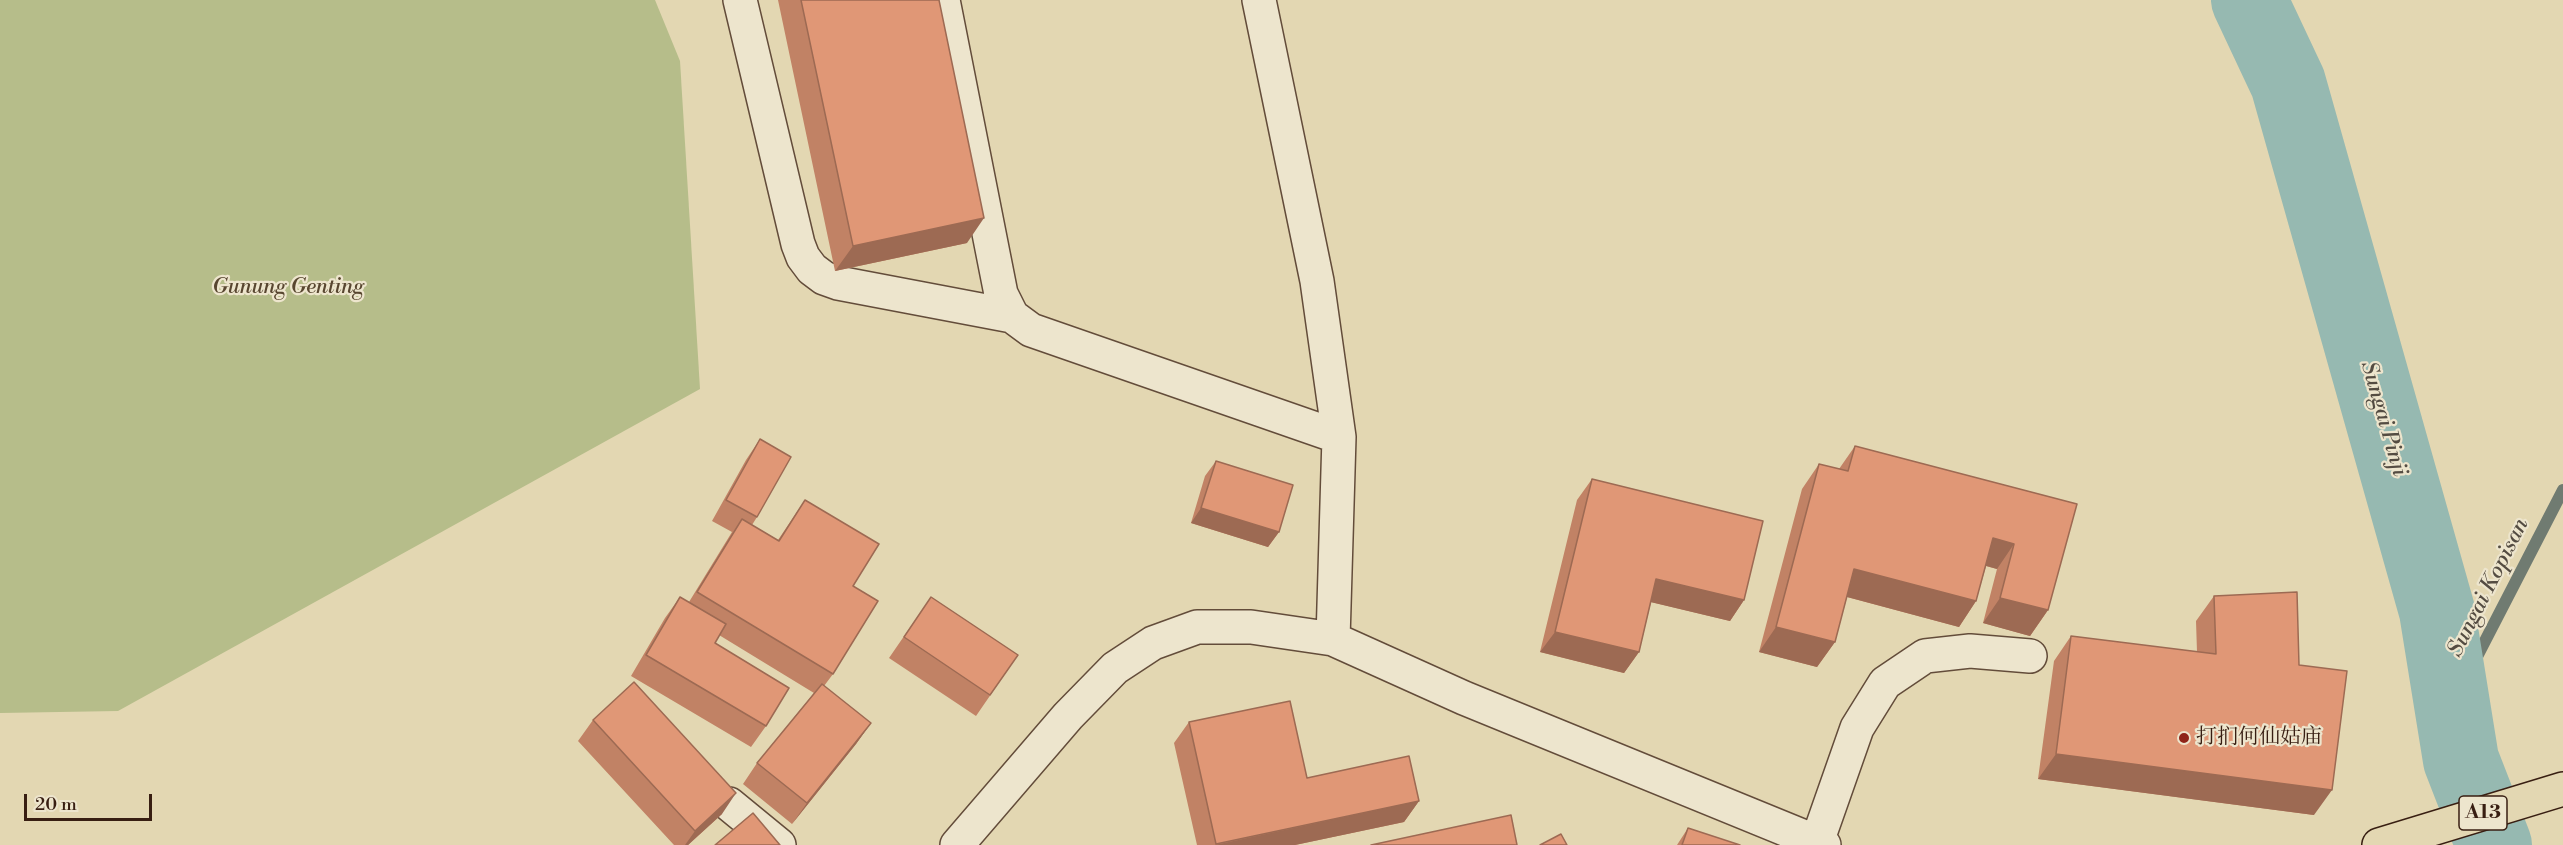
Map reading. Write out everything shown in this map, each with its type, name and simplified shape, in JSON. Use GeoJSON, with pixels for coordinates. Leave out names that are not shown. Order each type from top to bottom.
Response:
{"type":"FeatureCollection","features":[{"type":"Feature","properties":{"kind":"main road","name":"A13"},"geometry":{"type":"LineString","coordinates":[[2391,841],[2563,789]]}},
{"type":"Feature","properties":{"kind":"street"},"geometry":{"type":"LineString","coordinates":[[740,0],[798,244],[803,257],[812,269],[824,278],[838,283],[1012,316],[1031,330],[1339,437]]}},
{"type":"Feature","properties":{"kind":"street"},"geometry":{"type":"LineString","coordinates":[[944,0],[1001,294],[1012,316]]}},
{"type":"Feature","properties":{"kind":"street"},"geometry":{"type":"LineString","coordinates":[[1259,0],[1317,281],[1339,437],[1334,639]]}},
{"type":"Feature","properties":{"kind":"street"},"geometry":{"type":"LineString","coordinates":[[957,845],[1068,716],[1115,668],[1153,643],[1197,627],[1251,627],[1334,639],[1464,698],[1821,843],[1857,728],[1885,683],[1925,656],[1970,651],[2030,656]]}},
{"type":"Feature","properties":{"kind":"street"},"geometry":{"type":"LineString","coordinates":[[729,804],[779,845]]}},
{"type":"Feature","properties":{"kind":"green space","name":"Gunung Genting"},"geometry":{"type":"Polygon","coordinates":[[[0,0],[655,0],[680,61],[700,389],[118,711],[0,713],[0,0]]]}},
{"type":"Feature","properties":{"kind":"building"},"geometry":{"type":"Polygon","coordinates":[[[801,0],[939,0],[984,218],[853,246],[801,0]]]}},
{"type":"Feature","properties":{"kind":"building"},"geometry":{"type":"Polygon","coordinates":[[[760,439],[791,457],[757,517],[726,500],[760,439]]]}},
{"type":"Feature","properties":{"kind":"building"},"geometry":{"type":"Polygon","coordinates":[[[1855,446],[2077,504],[2048,610],[2000,598],[2014,544],[1993,538],[1976,601],[1854,569],[1835,642],[1776,627],[1819,464],[1848,471],[1855,446]]]}},
{"type":"Feature","properties":{"kind":"building"},"geometry":{"type":"Polygon","coordinates":[[[1216,461],[1293,485],[1279,532],[1201,508],[1216,461]]]}},
{"type":"Feature","properties":{"kind":"building"},"geometry":{"type":"Polygon","coordinates":[[[1592,479],[1763,521],[1744,600],[1656,579],[1639,652],[1555,632],[1592,479]]]}},
{"type":"Feature","properties":{"kind":"building"},"geometry":{"type":"Polygon","coordinates":[[[805,500],[879,544],[853,586],[878,601],[833,674],[697,592],[742,519],[779,541],[805,500]]]}},
{"type":"Feature","properties":{"kind":"building","name":"打扪何仙姑庙"},"geometry":{"type":"Polygon","coordinates":[[[2297,592],[2299,665],[2347,671],[2332,790],[2056,754],[2071,636],[2216,654],[2214,596],[2297,592]]]}},
{"type":"Feature","properties":{"kind":"building"},"geometry":{"type":"Polygon","coordinates":[[[680,597],[726,624],[715,643],[789,688],[766,726],[646,655],[680,597]]]}},
{"type":"Feature","properties":{"kind":"building"},"geometry":{"type":"Polygon","coordinates":[[[931,597],[1018,655],[990,695],[904,637],[931,597]]]}},
{"type":"Feature","properties":{"kind":"building"},"geometry":{"type":"Polygon","coordinates":[[[634,682],[736,793],[695,831],[593,720],[634,682]]]}},
{"type":"Feature","properties":{"kind":"building"},"geometry":{"type":"Polygon","coordinates":[[[822,684],[871,723],[807,803],[757,763],[822,684]]]}},
{"type":"Feature","properties":{"kind":"building"},"geometry":{"type":"Polygon","coordinates":[[[1290,701],[1307,778],[1409,756],[1419,801],[1216,844],[1189,722],[1290,701]]]}},
{"type":"Feature","properties":{"kind":"building"},"geometry":{"type":"Polygon","coordinates":[[[753,813],[780,845],[715,845],[753,813]]]}},
{"type":"Feature","properties":{"kind":"building"},"geometry":{"type":"Polygon","coordinates":[[[1511,815],[1517,845],[1371,845],[1511,815]]]}},
{"type":"Feature","properties":{"kind":"building"},"geometry":{"type":"Polygon","coordinates":[[[1688,828],[1740,845],[1682,845],[1688,828]]]}},
{"type":"Feature","properties":{"kind":"building"},"geometry":{"type":"Polygon","coordinates":[[[1561,834],[1567,845],[1540,845],[1561,834]]]}},
{"type":"Feature","properties":{"kind":"waterway","name":"Sungai Pinji"},"geometry":{"type":"LineString","coordinates":[[2249,0],[2288,83],[2437,611],[2461,760],[2494,845]]}},
{"type":"Feature","properties":{"kind":"waterway","name":"Sungai Kopisan"},"geometry":{"type":"LineString","coordinates":[[2452,705],[2563,490]]}},
{"type":"Feature","properties":{"kind":"place","name":"打扪何仙姑庙"},"geometry":{"type":"Point","coordinates":[2184,738]}}]}
